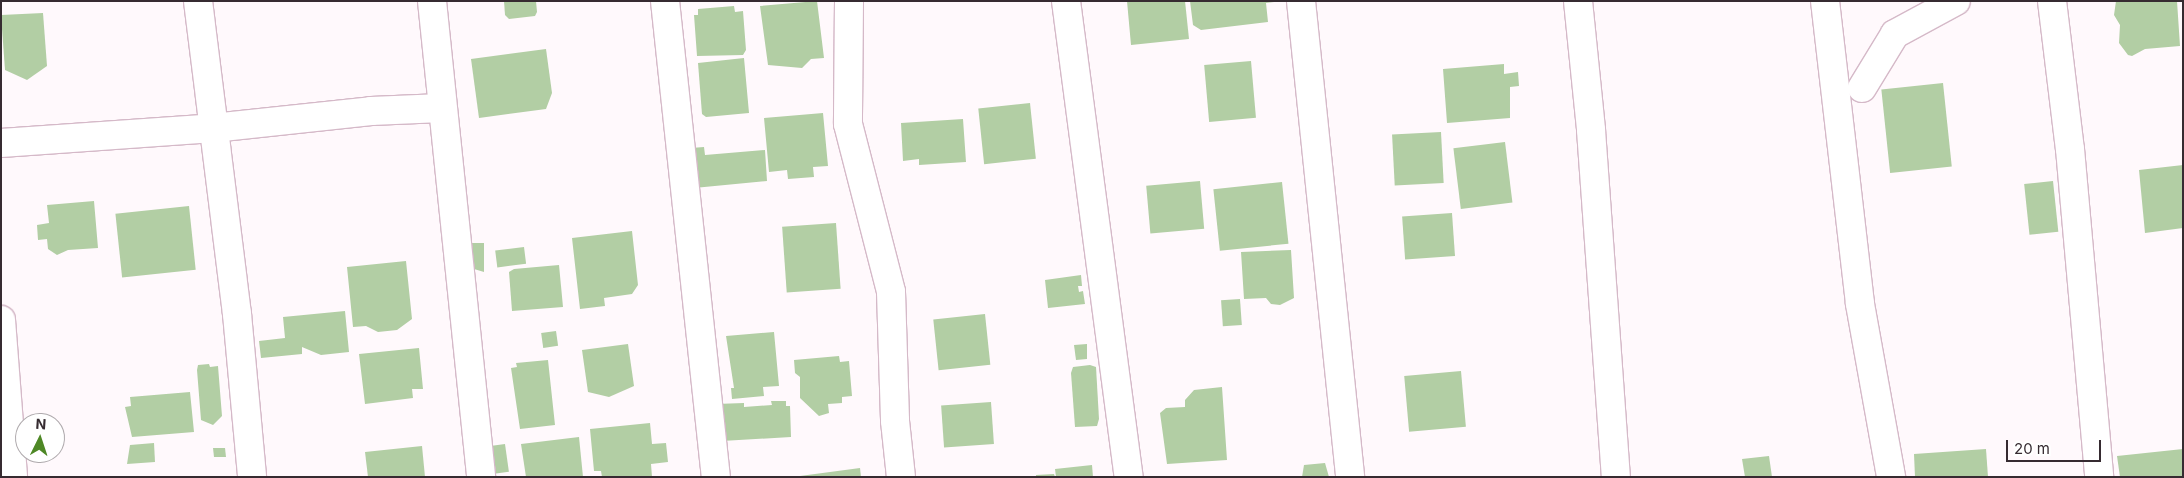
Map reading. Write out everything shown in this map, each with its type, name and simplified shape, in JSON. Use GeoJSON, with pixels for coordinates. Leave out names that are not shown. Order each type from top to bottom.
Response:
{"type":"FeatureCollection","features":[{"type":"Feature","properties":{"kind":"street"},"geometry":{"type":"LineString","coordinates":[[198,1],[237,314],[252,477]]}},
{"type":"Feature","properties":{"kind":"street"},"geometry":{"type":"LineString","coordinates":[[432,1],[481,477]]}},
{"type":"Feature","properties":{"kind":"street"},"geometry":{"type":"LineString","coordinates":[[665,1],[716,477]]}},
{"type":"Feature","properties":{"kind":"street"},"geometry":{"type":"LineString","coordinates":[[849,1],[848,124],[891,292],[894,421],[901,477]]}},
{"type":"Feature","properties":{"kind":"street"},"geometry":{"type":"LineString","coordinates":[[1066,1],[1129,477]]}},
{"type":"Feature","properties":{"kind":"street"},"geometry":{"type":"LineString","coordinates":[[1301,1],[1350,477]]}},
{"type":"Feature","properties":{"kind":"street"},"geometry":{"type":"LineString","coordinates":[[1578,1],[1591,130],[1616,477]]}},
{"type":"Feature","properties":{"kind":"street"},"geometry":{"type":"LineString","coordinates":[[1825,1],[1860,304],[1891,477]]}},
{"type":"Feature","properties":{"kind":"street"},"geometry":{"type":"LineString","coordinates":[[1862,88],[1894,34],[1956,1]]}},
{"type":"Feature","properties":{"kind":"street"},"geometry":{"type":"LineString","coordinates":[[2052,1],[2070,149],[2099,477]]}},
{"type":"Feature","properties":{"kind":"street"},"geometry":{"type":"LineString","coordinates":[[1,143],[213,128],[371,111],[442,108]]}},
{"type":"Feature","properties":{"kind":"street"},"geometry":{"type":"LineString","coordinates":[[1,320],[12,477]]}},
{"type":"Feature","properties":{"kind":"building"},"geometry":{"type":"Polygon","coordinates":[[[504,1],[536,1],[537,12],[535,16],[509,19],[505,15],[504,1]]]}},
{"type":"Feature","properties":{"kind":"building"},"geometry":{"type":"Polygon","coordinates":[[[817,1],[824,58],[811,59],[802,68],[768,65],[760,6],[817,1]]]}},
{"type":"Feature","properties":{"kind":"building"},"geometry":{"type":"Polygon","coordinates":[[[1127,1],[1185,1],[1189,39],[1131,45],[1127,1]]]}},
{"type":"Feature","properties":{"kind":"building"},"geometry":{"type":"Polygon","coordinates":[[[1190,1],[1274,2],[1266,3],[1268,22],[1201,30],[1193,25],[1190,1]]]}},
{"type":"Feature","properties":{"kind":"building"},"geometry":{"type":"Polygon","coordinates":[[[2116,1],[2177,1],[2180,46],[2145,49],[2132,56],[2128,55],[2119,43],[2120,25],[2114,15],[2116,1]]]}},
{"type":"Feature","properties":{"kind":"building"},"geometry":{"type":"Polygon","coordinates":[[[734,6],[735,12],[743,11],[746,50],[743,55],[697,56],[694,15],[698,15],[698,9],[734,6]]]}},
{"type":"Feature","properties":{"kind":"building"},"geometry":{"type":"Polygon","coordinates":[[[43,13],[47,66],[27,80],[5,70],[1,15],[43,13]]]}},
{"type":"Feature","properties":{"kind":"building"},"geometry":{"type":"Polygon","coordinates":[[[546,49],[552,93],[546,109],[479,118],[471,59],[546,49]]]}},
{"type":"Feature","properties":{"kind":"building"},"geometry":{"type":"Polygon","coordinates":[[[744,58],[749,113],[706,117],[702,114],[698,63],[744,58]]]}},
{"type":"Feature","properties":{"kind":"building"},"geometry":{"type":"Polygon","coordinates":[[[1251,61],[1256,118],[1209,122],[1204,65],[1251,61]]]}},
{"type":"Feature","properties":{"kind":"building"},"geometry":{"type":"Polygon","coordinates":[[[1504,64],[1504,74],[1518,72],[1519,86],[1510,87],[1510,118],[1447,123],[1443,69],[1504,64]]]}},
{"type":"Feature","properties":{"kind":"building"},"geometry":{"type":"Polygon","coordinates":[[[1943,83],[1952,167],[1890,173],[1881,89],[1943,83]]]}},
{"type":"Feature","properties":{"kind":"building"},"geometry":{"type":"Polygon","coordinates":[[[1030,103],[1036,159],[984,164],[978,108],[1030,103]]]}},
{"type":"Feature","properties":{"kind":"building"},"geometry":{"type":"Polygon","coordinates":[[[823,113],[828,166],[813,167],[814,177],[788,179],[787,170],[769,172],[764,118],[823,113]]]}},
{"type":"Feature","properties":{"kind":"building"},"geometry":{"type":"Polygon","coordinates":[[[963,119],[966,162],[919,165],[919,159],[903,161],[901,123],[963,119]]]}},
{"type":"Feature","properties":{"kind":"building"},"geometry":{"type":"Polygon","coordinates":[[[1441,132],[1444,183],[1395,185],[1392,135],[1441,132]]]}},
{"type":"Feature","properties":{"kind":"building"},"geometry":{"type":"Polygon","coordinates":[[[1505,142],[1512,203],[1461,209],[1453,148],[1505,142]]]}},
{"type":"Feature","properties":{"kind":"building"},"geometry":{"type":"Polygon","coordinates":[[[704,147],[705,155],[765,150],[767,181],[694,188],[691,148],[704,147]]]}},
{"type":"Feature","properties":{"kind":"building"},"geometry":{"type":"Polygon","coordinates":[[[2183,165],[2183,228],[2145,233],[2139,170],[2183,165]]]}},
{"type":"Feature","properties":{"kind":"building"},"geometry":{"type":"Polygon","coordinates":[[[1200,181],[1204,229],[1150,234],[1146,186],[1200,181]]]}},
{"type":"Feature","properties":{"kind":"building"},"geometry":{"type":"Polygon","coordinates":[[[2053,181],[2058,232],[2029,235],[2024,184],[2053,181]]]}},
{"type":"Feature","properties":{"kind":"building"},"geometry":{"type":"Polygon","coordinates":[[[1282,182],[1288,244],[1220,251],[1213,189],[1282,182]]]}},
{"type":"Feature","properties":{"kind":"building"},"geometry":{"type":"Polygon","coordinates":[[[94,201],[98,248],[68,250],[57,255],[48,249],[47,239],[38,240],[37,225],[49,223],[47,205],[94,201]]]}},
{"type":"Feature","properties":{"kind":"building"},"geometry":{"type":"Polygon","coordinates":[[[189,206],[196,270],[122,277],[115,214],[189,206]]]}},
{"type":"Feature","properties":{"kind":"building"},"geometry":{"type":"Polygon","coordinates":[[[1452,213],[1455,256],[1405,259],[1402,216],[1452,213]]]}},
{"type":"Feature","properties":{"kind":"building"},"geometry":{"type":"Polygon","coordinates":[[[836,223],[841,289],[787,293],[782,227],[836,223]]]}},
{"type":"Feature","properties":{"kind":"building"},"geometry":{"type":"Polygon","coordinates":[[[632,231],[638,285],[632,294],[604,298],[605,306],[580,309],[572,238],[632,231]]]}},
{"type":"Feature","properties":{"kind":"building"},"geometry":{"type":"Polygon","coordinates":[[[472,243],[484,243],[484,272],[474,269],[472,243]]]}},
{"type":"Feature","properties":{"kind":"building"},"geometry":{"type":"Polygon","coordinates":[[[524,247],[526,264],[497,267],[495,251],[524,247]]]}},
{"type":"Feature","properties":{"kind":"building"},"geometry":{"type":"Polygon","coordinates":[[[1291,250],[1294,298],[1280,305],[1271,304],[1266,298],[1244,299],[1241,252],[1291,250]]]}},
{"type":"Feature","properties":{"kind":"building"},"geometry":{"type":"Polygon","coordinates":[[[406,261],[412,319],[397,330],[378,332],[366,326],[353,327],[347,267],[406,261]]]}},
{"type":"Feature","properties":{"kind":"building"},"geometry":{"type":"Polygon","coordinates":[[[559,265],[563,307],[512,311],[509,272],[514,269],[559,265]]]}},
{"type":"Feature","properties":{"kind":"building"},"geometry":{"type":"Polygon","coordinates":[[[1081,275],[1082,286],[1078,286],[1079,292],[1083,291],[1085,304],[1048,308],[1045,280],[1081,275]]]}},
{"type":"Feature","properties":{"kind":"building"},"geometry":{"type":"Polygon","coordinates":[[[1240,299],[1242,325],[1223,326],[1221,300],[1240,299]]]}},
{"type":"Feature","properties":{"kind":"building"},"geometry":{"type":"Polygon","coordinates":[[[345,311],[349,352],[321,355],[302,347],[302,354],[261,358],[259,341],[285,338],[283,317],[345,311]]]}},
{"type":"Feature","properties":{"kind":"building"},"geometry":{"type":"Polygon","coordinates":[[[985,314],[990,365],[939,370],[933,319],[985,314]]]}},
{"type":"Feature","properties":{"kind":"building"},"geometry":{"type":"Polygon","coordinates":[[[556,331],[558,346],[543,348],[541,333],[556,331]]]}},
{"type":"Feature","properties":{"kind":"building"},"geometry":{"type":"Polygon","coordinates":[[[774,332],[779,386],[763,387],[764,396],[732,399],[731,388],[734,388],[726,336],[774,332]]]}},
{"type":"Feature","properties":{"kind":"building"},"geometry":{"type":"Polygon","coordinates":[[[628,344],[634,386],[609,397],[588,392],[582,350],[628,344]]]}},
{"type":"Feature","properties":{"kind":"building"},"geometry":{"type":"Polygon","coordinates":[[[1087,344],[1087,359],[1076,360],[1074,345],[1087,344]]]}},
{"type":"Feature","properties":{"kind":"building"},"geometry":{"type":"Polygon","coordinates":[[[419,348],[423,389],[412,389],[413,398],[365,404],[359,354],[419,348]]]}},
{"type":"Feature","properties":{"kind":"building"},"geometry":{"type":"Polygon","coordinates":[[[839,356],[840,362],[849,361],[852,396],[842,397],[842,403],[828,404],[829,413],[819,416],[800,398],[800,377],[795,373],[794,360],[839,356]]]}},
{"type":"Feature","properties":{"kind":"building"},"geometry":{"type":"Polygon","coordinates":[[[548,360],[555,425],[520,429],[511,368],[517,367],[516,363],[548,360]]]}},
{"type":"Feature","properties":{"kind":"building"},"geometry":{"type":"Polygon","coordinates":[[[209,364],[210,367],[218,366],[222,416],[213,425],[201,420],[197,370],[198,365],[209,364]]]}},
{"type":"Feature","properties":{"kind":"building"},"geometry":{"type":"Polygon","coordinates":[[[1090,365],[1096,367],[1099,419],[1097,426],[1075,427],[1071,373],[1073,367],[1090,365]]]}},
{"type":"Feature","properties":{"kind":"building"},"geometry":{"type":"Polygon","coordinates":[[[1461,371],[1466,427],[1409,432],[1404,376],[1461,371]]]}},
{"type":"Feature","properties":{"kind":"building"},"geometry":{"type":"Polygon","coordinates":[[[1222,387],[1227,460],[1167,464],[1160,413],[1166,408],[1185,407],[1185,400],[1194,390],[1222,387]]]}},
{"type":"Feature","properties":{"kind":"building"},"geometry":{"type":"Polygon","coordinates":[[[190,392],[194,432],[132,437],[125,407],[131,406],[130,397],[190,392]]]}},
{"type":"Feature","properties":{"kind":"building"},"geometry":{"type":"Polygon","coordinates":[[[771,401],[786,401],[786,406],[790,406],[791,437],[722,441],[716,404],[744,403],[744,407],[772,405],[771,401]]]}},
{"type":"Feature","properties":{"kind":"building"},"geometry":{"type":"Polygon","coordinates":[[[991,402],[994,444],[944,447],[941,405],[991,402]]]}},
{"type":"Feature","properties":{"kind":"building"},"geometry":{"type":"Polygon","coordinates":[[[650,423],[652,444],[666,443],[668,462],[651,464],[652,477],[602,477],[601,471],[594,471],[590,429],[650,423]]]}},
{"type":"Feature","properties":{"kind":"building"},"geometry":{"type":"Polygon","coordinates":[[[579,437],[583,477],[526,477],[521,444],[579,437]]]}},
{"type":"Feature","properties":{"kind":"building"},"geometry":{"type":"Polygon","coordinates":[[[154,443],[155,462],[127,464],[130,445],[154,443]]]}},
{"type":"Feature","properties":{"kind":"building"},"geometry":{"type":"Polygon","coordinates":[[[505,444],[509,472],[496,474],[492,446],[505,444]]]}},
{"type":"Feature","properties":{"kind":"building"},"geometry":{"type":"Polygon","coordinates":[[[422,446],[425,477],[368,477],[365,452],[422,446]]]}},
{"type":"Feature","properties":{"kind":"building"},"geometry":{"type":"Polygon","coordinates":[[[213,448],[225,448],[226,457],[214,457],[213,448]]]}},
{"type":"Feature","properties":{"kind":"building"},"geometry":{"type":"Polygon","coordinates":[[[1986,449],[1988,477],[1915,477],[1914,454],[1986,449]]]}},
{"type":"Feature","properties":{"kind":"building"},"geometry":{"type":"Polygon","coordinates":[[[2183,449],[2183,477],[2120,477],[2117,456],[2183,449]]]}},
{"type":"Feature","properties":{"kind":"building"},"geometry":{"type":"Polygon","coordinates":[[[1769,456],[1772,477],[1745,477],[1742,459],[1769,456]]]}},
{"type":"Feature","properties":{"kind":"building"},"geometry":{"type":"Polygon","coordinates":[[[1325,463],[1329,477],[1302,477],[1304,465],[1325,463]]]}},
{"type":"Feature","properties":{"kind":"building"},"geometry":{"type":"Polygon","coordinates":[[[1092,465],[1093,477],[1056,477],[1055,469],[1092,465]]]}},
{"type":"Feature","properties":{"kind":"building"},"geometry":{"type":"Polygon","coordinates":[[[860,468],[861,477],[800,477],[800,476],[860,468]]]}},
{"type":"Feature","properties":{"kind":"building"},"geometry":{"type":"Polygon","coordinates":[[[1054,474],[1055,477],[1036,477],[1036,475],[1054,474]]]}}]}
